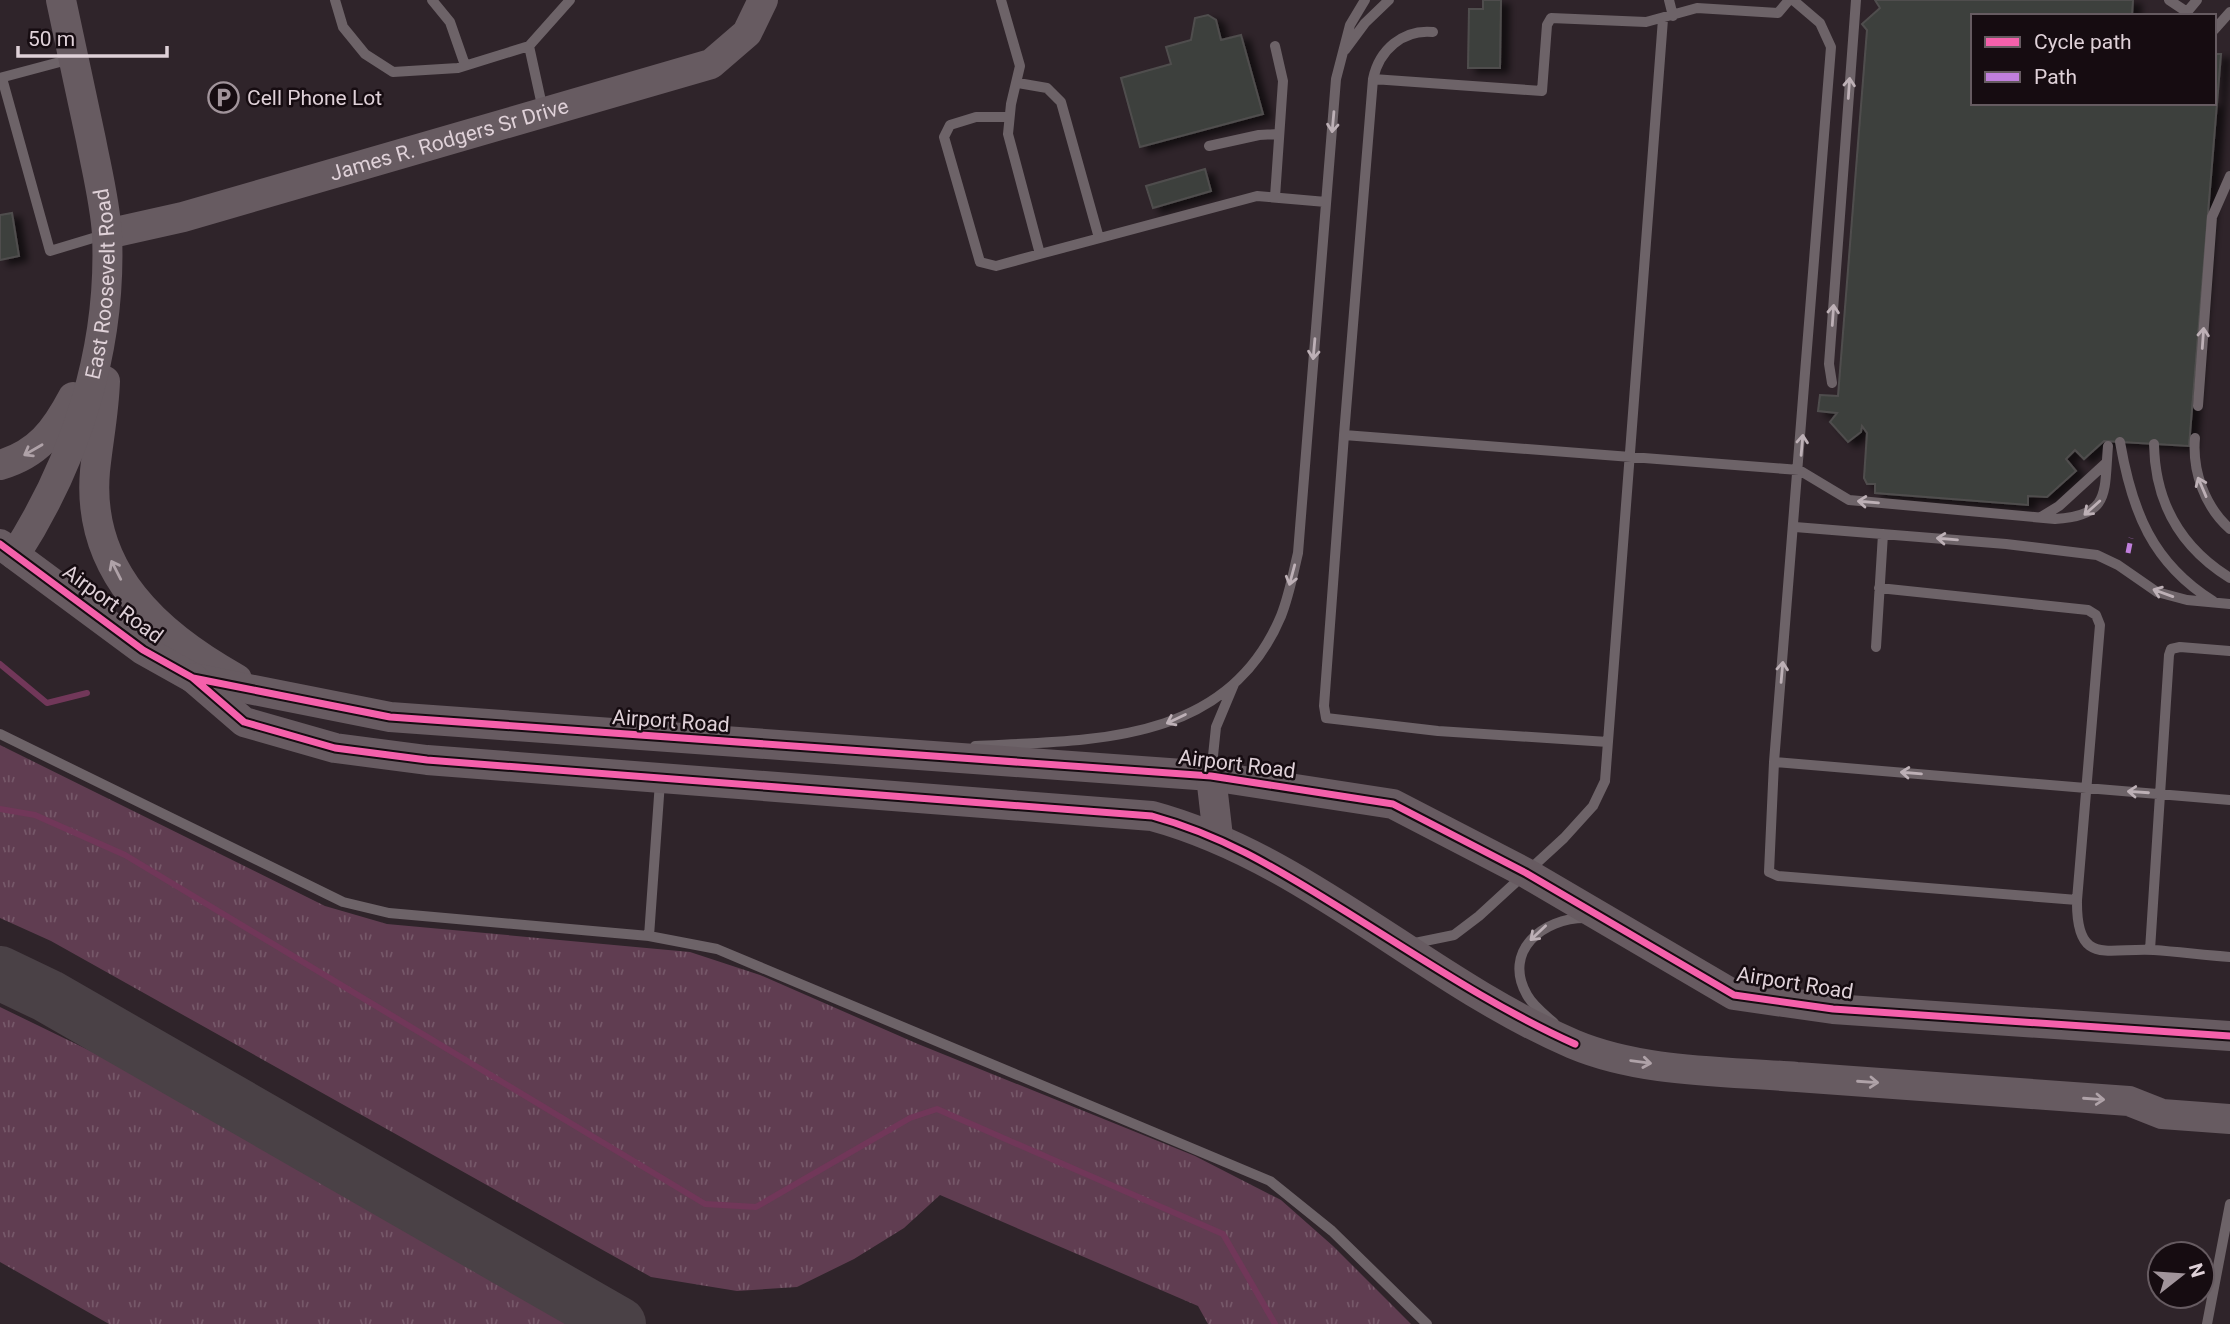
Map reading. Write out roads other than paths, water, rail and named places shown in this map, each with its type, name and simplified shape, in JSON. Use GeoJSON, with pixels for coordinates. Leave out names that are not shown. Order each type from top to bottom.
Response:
{"type":"FeatureCollection","features":[{"type":"Feature","properties":{"kind":"main road","name":"East Roosevelt Road"},"geometry":{"type":"LineString","coordinates":[[7,550],[56,485],[86,407],[104,304],[107,234],[101,190],[61,0]]}},
{"type":"Feature","properties":{"kind":"main road","name":"James R. Rodgers Sr Drive"},"geometry":{"type":"LineString","coordinates":[[107,234],[183,217],[711,64],[747,33],[763,0]]}},
{"type":"Feature","properties":{"kind":"main road"},"geometry":{"type":"LineString","coordinates":[[0,465],[44,443],[57,428],[78,388],[104,304]]}},
{"type":"Feature","properties":{"kind":"main road"},"geometry":{"type":"LineString","coordinates":[[104,304],[103,424],[95,472],[95,499],[107,553],[127,589],[153,621],[210,664],[259,692]]}},
{"type":"Feature","properties":{"kind":"main road","name":"Airport Road"},"geometry":{"type":"LineString","coordinates":[[7,550],[142,650],[193,678],[244,722],[335,747],[426,760],[661,775],[1152,816],[1218,837],[1523,1019],[1605,1055],[1636,1062],[1700,1069],[2129,1101],[2162,1114],[2230,1119]]}},
{"type":"Feature","properties":{"kind":"main road","name":"Airport Road"},"geometry":{"type":"LineString","coordinates":[[193,678],[390,717],[1211,776],[1394,804],[1526,873],[1734,995],[1833,1009],[2230,1036]]}},
{"type":"Feature","properties":{"kind":"main road","name":"Airport Road"},"geometry":{"type":"LineString","coordinates":[[1211,776],[1218,837]]}},
{"type":"Feature","properties":{"kind":"lane"},"geometry":{"type":"LineString","coordinates":[[335,0],[343,27],[365,54],[393,72],[465,65],[529,46],[570,0]]}},
{"type":"Feature","properties":{"kind":"lane"},"geometry":{"type":"LineString","coordinates":[[432,0],[450,22],[465,65]]}},
{"type":"Feature","properties":{"kind":"lane"},"geometry":{"type":"LineString","coordinates":[[1000,0],[1020,66],[1009,117],[1011,150],[1040,254]]}},
{"type":"Feature","properties":{"kind":"lane"},"geometry":{"type":"LineString","coordinates":[[1211,776],[1216,727],[1234,684],[1266,642],[1281,615],[1298,553],[1326,202],[1341,55],[1350,25],[1365,0]]}},
{"type":"Feature","properties":{"kind":"lane"},"geometry":{"type":"LineString","coordinates":[[1341,55],[1365,23],[1389,0]]}},
{"type":"Feature","properties":{"kind":"lane"},"geometry":{"type":"LineString","coordinates":[[1400,945],[1454,935],[1526,873],[1593,806],[1605,781],[1669,0]]}},
{"type":"Feature","properties":{"kind":"lane"},"geometry":{"type":"LineString","coordinates":[[1373,79],[1542,91],[1547,25],[1551,18],[1638,22],[1668,18],[1697,8],[1778,13],[1791,0],[1820,23],[1831,47],[1774,762],[1769,872],[1778,876],[2077,900]]}},
{"type":"Feature","properties":{"kind":"lane"},"geometry":{"type":"LineString","coordinates":[[1832,383],[1829,365],[1856,0]]}},
{"type":"Feature","properties":{"kind":"lane"},"geometry":{"type":"LineString","coordinates":[[2169,0],[2187,14]]}},
{"type":"Feature","properties":{"kind":"lane"},"geometry":{"type":"LineString","coordinates":[[2187,0],[2187,14]]}},
{"type":"Feature","properties":{"kind":"lane"},"geometry":{"type":"LineString","coordinates":[[2187,14],[2197,0]]}},
{"type":"Feature","properties":{"kind":"lane"},"geometry":{"type":"LineString","coordinates":[[2216,28],[2230,12]]}},
{"type":"Feature","properties":{"kind":"lane"},"geometry":{"type":"LineString","coordinates":[[1433,32],[1415,32],[1391,45],[1376,67],[1373,79],[1324,706],[1326,718],[1438,731],[1608,742]]}},
{"type":"Feature","properties":{"kind":"lane"},"geometry":{"type":"LineString","coordinates":[[529,46],[544,113]]}},
{"type":"Feature","properties":{"kind":"lane"},"geometry":{"type":"LineString","coordinates":[[1275,46],[1283,81],[1275,197]]}},
{"type":"Feature","properties":{"kind":"lane"},"geometry":{"type":"LineString","coordinates":[[74,58],[1,79],[50,251],[107,234]]}},
{"type":"Feature","properties":{"kind":"lane"},"geometry":{"type":"LineString","coordinates":[[1018,83],[1048,89],[1061,102],[1099,239]]}},
{"type":"Feature","properties":{"kind":"lane"},"geometry":{"type":"LineString","coordinates":[[1009,117],[976,117],[950,125],[944,137],[981,262],[996,266],[1257,195],[1326,202]]}},
{"type":"Feature","properties":{"kind":"lane"},"geometry":{"type":"LineString","coordinates":[[1209,146],[1259,135],[1279,134]]}},
{"type":"Feature","properties":{"kind":"lane"},"geometry":{"type":"LineString","coordinates":[[2198,406],[2211,217],[2230,176]]}},
{"type":"Feature","properties":{"kind":"lane"},"geometry":{"type":"LineString","coordinates":[[1344,435],[1799,470],[1849,500],[2040,517],[2083,516],[2095,508],[2103,496],[2108,446]]}},
{"type":"Feature","properties":{"kind":"lane"},"geometry":{"type":"LineString","coordinates":[[2195,438],[2193,455],[2198,478],[2221,521],[2230,529]]}},
{"type":"Feature","properties":{"kind":"lane"},"geometry":{"type":"LineString","coordinates":[[2120,442],[2126,477],[2146,531],[2168,566],[2187,585],[2224,604]]}},
{"type":"Feature","properties":{"kind":"lane"},"geometry":{"type":"LineString","coordinates":[[2154,444],[2155,471],[2171,518],[2184,541],[2230,578]]}},
{"type":"Feature","properties":{"kind":"lane"},"geometry":{"type":"LineString","coordinates":[[2040,517],[2059,506],[2106,463]]}},
{"type":"Feature","properties":{"kind":"lane"},"geometry":{"type":"LineString","coordinates":[[1794,527],[2097,555],[2118,565],[2157,592],[2224,604]]}},
{"type":"Feature","properties":{"kind":"lane"},"geometry":{"type":"LineString","coordinates":[[1876,648],[1883,534]]}},
{"type":"Feature","properties":{"kind":"lane"},"geometry":{"type":"LineString","coordinates":[[1880,588],[2088,610],[2096,615],[2100,625],[2077,900],[2079,930],[2093,947],[2111,953],[2150,950],[2230,957]]}},
{"type":"Feature","properties":{"kind":"lane"},"geometry":{"type":"LineString","coordinates":[[2150,950],[2168,655],[2171,649],[2180,647],[2230,651]]}},
{"type":"Feature","properties":{"kind":"lane"},"geometry":{"type":"LineString","coordinates":[[859,752],[1130,734],[1182,717],[1234,684]]}},
{"type":"Feature","properties":{"kind":"lane"},"geometry":{"type":"LineString","coordinates":[[0,734],[343,902],[389,913],[649,936],[717,949],[1269,1181],[1332,1231],[1427,1324]]}},
{"type":"Feature","properties":{"kind":"lane"},"geometry":{"type":"LineString","coordinates":[[1774,762],[2230,800]]}},
{"type":"Feature","properties":{"kind":"lane"},"geometry":{"type":"LineString","coordinates":[[649,936],[661,775]]}},
{"type":"Feature","properties":{"kind":"lane"},"geometry":{"type":"LineString","coordinates":[[1575,1044],[1528,998],[1522,984],[1520,962],[1528,944],[1551,923],[1568,918],[1602,918]]}},
{"type":"Feature","properties":{"kind":"lane"},"geometry":{"type":"LineString","coordinates":[[2129,1101],[2230,1107]]}},
{"type":"Feature","properties":{"kind":"lane"},"geometry":{"type":"LineString","coordinates":[[2207,1324],[2230,1204]]}},
{"type":"Feature","properties":{"kind":"waterway"},"geometry":{"type":"LineString","coordinates":[[0,664],[47,703],[87,693]]}},
{"type":"Feature","properties":{"kind":"waterway"},"geometry":{"type":"LineString","coordinates":[[0,809],[35,815],[125,855],[705,1204],[756,1207],[910,1118],[937,1109],[1223,1234],[1275,1324]]}},
{"type":"Feature","properties":{"kind":"place","name":"Cell Phone Lot"},"geometry":{"type":"Point","coordinates":[224,98]}}]}
